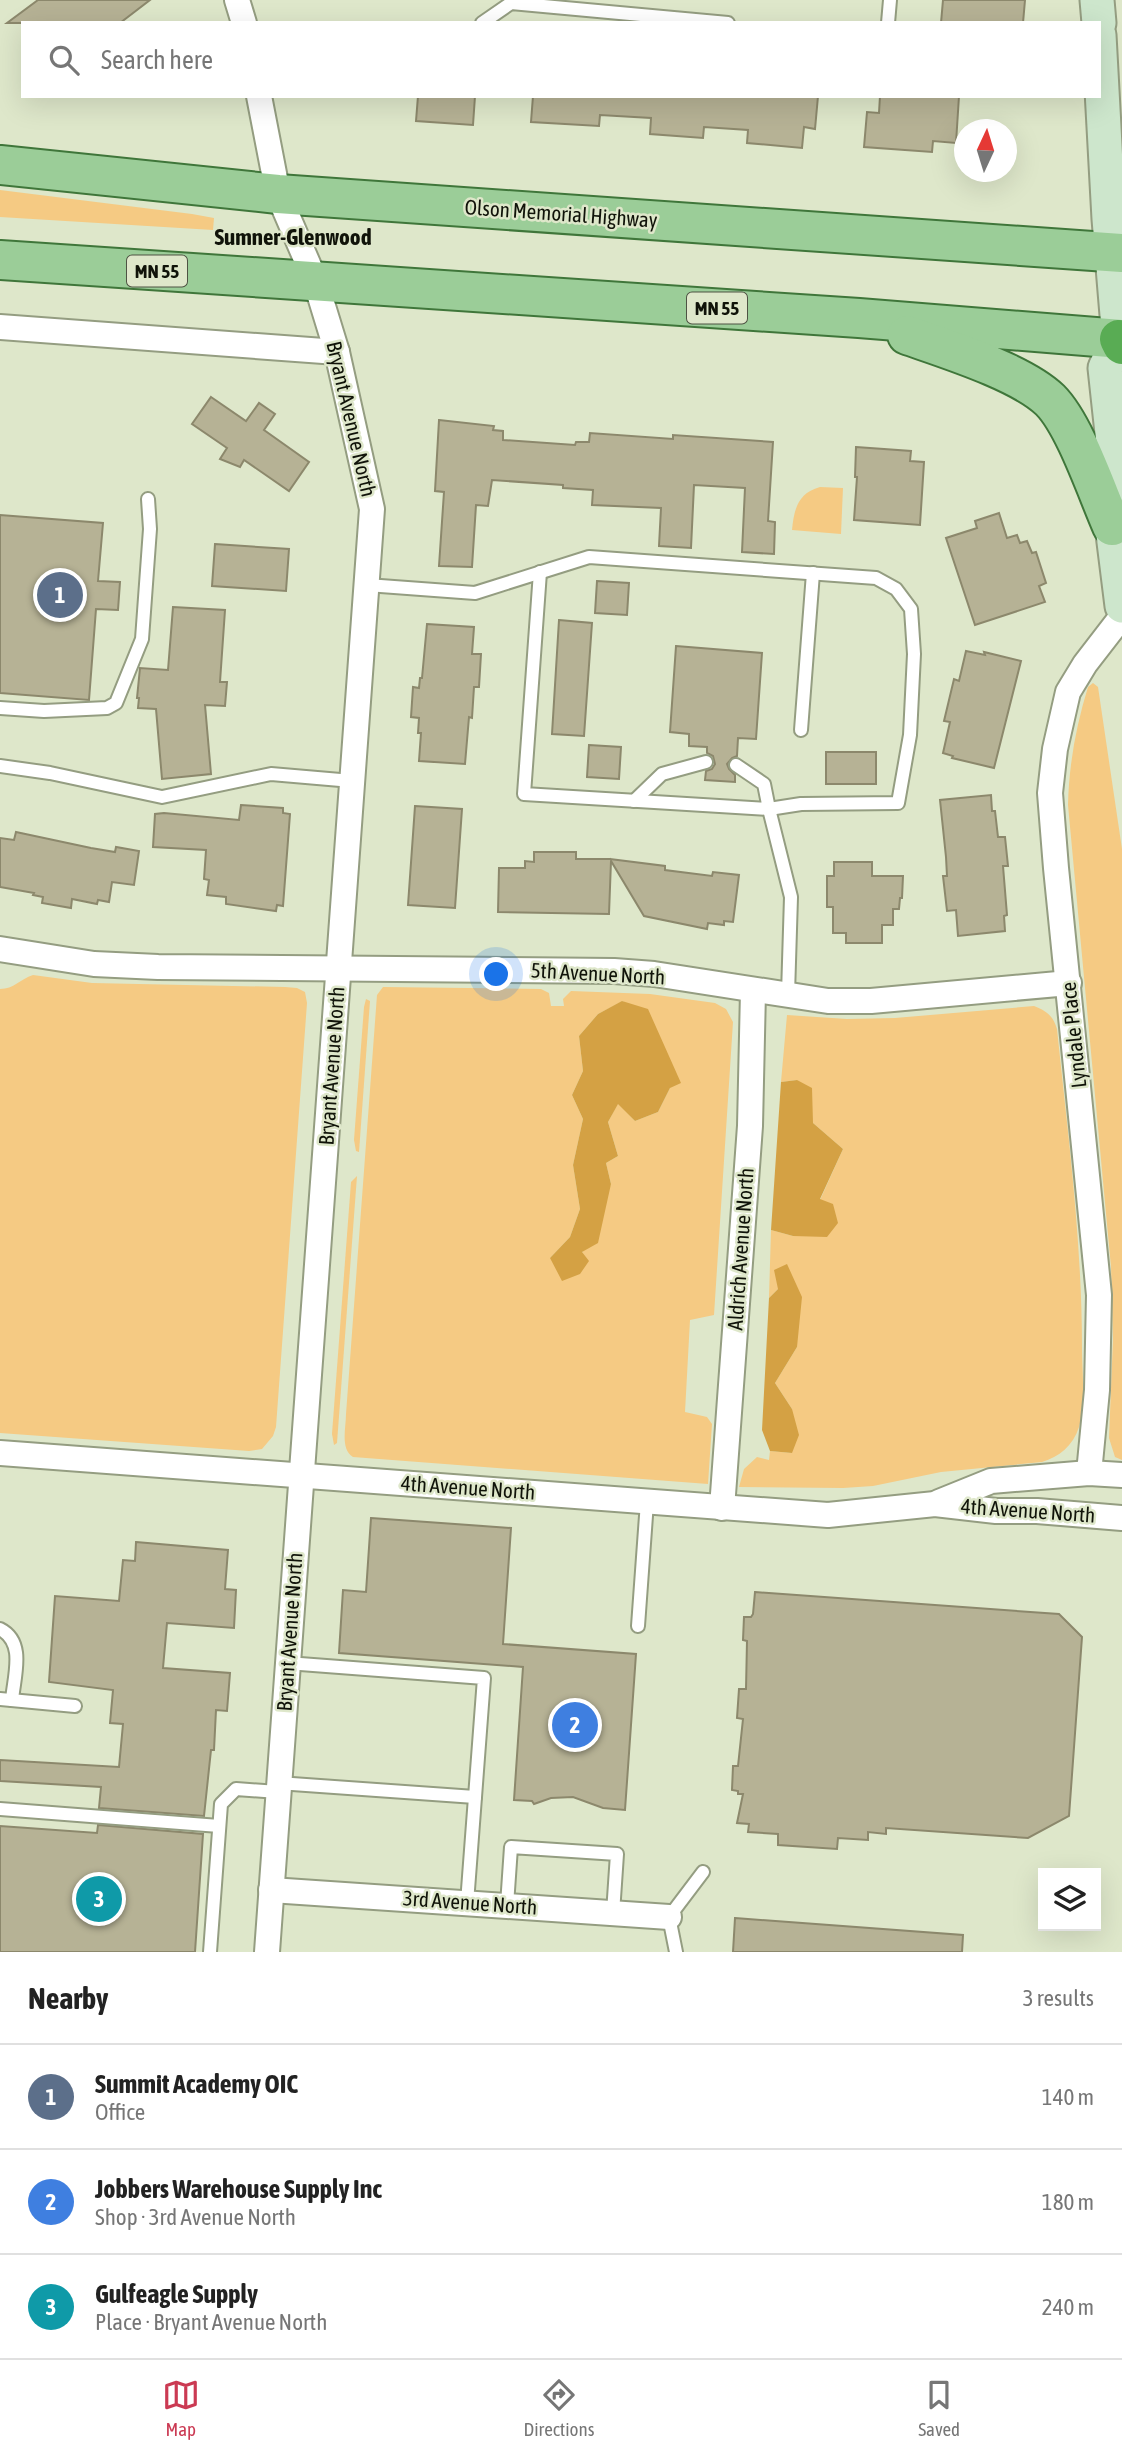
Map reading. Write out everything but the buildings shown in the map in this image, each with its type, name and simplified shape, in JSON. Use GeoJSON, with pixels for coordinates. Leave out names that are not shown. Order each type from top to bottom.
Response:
{"type":"FeatureCollection","features":[{"type":"Feature","properties":{"kind":"main road"},"geometry":{"type":"LineString","coordinates":[[1097,0],[1099,21]]}},
{"type":"Feature","properties":{"kind":"main road"},"geometry":{"type":"LineString","coordinates":[[1101,59],[1117,253],[1121,341],[1105,368],[1119,507],[1112,526]]}},
{"type":"Feature","properties":{"kind":"main road","name":"Olson Memorial Highway"},"geometry":{"type":"LineString","coordinates":[[0,165],[278,194],[1117,253]]}},
{"type":"Feature","properties":{"kind":"main road","name":"MN 55"},"geometry":{"type":"LineString","coordinates":[[0,260],[859,318],[1121,341]]}},
{"type":"Feature","properties":{"kind":"main road"},"geometry":{"type":"LineString","coordinates":[[859,318],[977,360],[1033,388],[1050,401],[1079,447],[1112,526],[1122,606]]}},
{"type":"Feature","properties":{"kind":"street"},"geometry":{"type":"LineString","coordinates":[[237,0],[243,21]]}},
{"type":"Feature","properties":{"kind":"street","name":"Bryant Avenue North"},"geometry":{"type":"LineString","coordinates":[[259,98],[278,194],[315,280],[337,352],[372,509],[267,1952]]}},
{"type":"Feature","properties":{"kind":"street"},"geometry":{"type":"LineString","coordinates":[[0,327],[337,352]]}},
{"type":"Feature","properties":{"kind":"street","name":"Lyndale Place"},"geometry":{"type":"LineString","coordinates":[[1089,1473],[1097,1390],[1099,1295],[1050,793],[1055,749],[1068,692],[1085,664],[1122,616]]}},
{"type":"Feature","properties":{"kind":"street","name":"5th Avenue North"},"geometry":{"type":"LineString","coordinates":[[0,949],[94,964],[158,967],[614,971],[654,974],[828,1001],[871,1001],[1069,984]]}},
{"type":"Feature","properties":{"kind":"street","name":"Aldrich Avenue North"},"geometry":{"type":"LineString","coordinates":[[722,1508],[750,1126],[753,991]]}},
{"type":"Feature","properties":{"kind":"street","name":"4th Avenue North"},"geometry":{"type":"LineString","coordinates":[[0,1453],[828,1515],[935,1504],[996,1511],[1037,1511],[1122,1518]]}},
{"type":"Feature","properties":{"kind":"street","name":"4th Avenue North"},"geometry":{"type":"LineString","coordinates":[[935,1504],[991,1481],[1089,1473],[1122,1475]]}},
{"type":"Feature","properties":{"kind":"street","name":"3rd Avenue North"},"geometry":{"type":"LineString","coordinates":[[271,1890],[669,1917]]}},
{"type":"Feature","properties":{"kind":"lane"},"geometry":{"type":"LineString","coordinates":[[888,21],[890,0]]}},
{"type":"Feature","properties":{"kind":"lane"},"geometry":{"type":"LineString","coordinates":[[485,21],[513,1],[708,21]]}},
{"type":"Feature","properties":{"kind":"lane"},"geometry":{"type":"LineString","coordinates":[[0,708],[44,711],[107,708],[116,703],[142,639],[150,529],[148,499]]}},
{"type":"Feature","properties":{"kind":"lane"},"geometry":{"type":"LineString","coordinates":[[367,585],[475,593],[540,572],[589,557],[876,578],[896,589],[911,609],[914,654],[910,734],[898,803],[801,804],[769,809],[524,794],[540,572]]}},
{"type":"Feature","properties":{"kind":"lane"},"geometry":{"type":"LineString","coordinates":[[801,730],[813,573]]}},
{"type":"Feature","properties":{"kind":"lane"},"geometry":{"type":"LineString","coordinates":[[634,801],[662,774],[706,762]]}},
{"type":"Feature","properties":{"kind":"lane"},"geometry":{"type":"LineString","coordinates":[[736,765],[764,783],[792,897],[788,994]]}},
{"type":"Feature","properties":{"kind":"lane"},"geometry":{"type":"LineString","coordinates":[[0,766],[50,773],[163,797],[271,774],[352,781]]}},
{"type":"Feature","properties":{"kind":"lane"},"geometry":{"type":"LineString","coordinates":[[638,1626],[647,1502]]}},
{"type":"Feature","properties":{"kind":"lane"},"geometry":{"type":"LineString","coordinates":[[0,1629],[12,1636],[16,1645],[6,1700],[75,1706]]}},
{"type":"Feature","properties":{"kind":"lane"},"geometry":{"type":"LineString","coordinates":[[287,1663],[484,1678],[467,1903]]}},
{"type":"Feature","properties":{"kind":"lane"},"geometry":{"type":"LineString","coordinates":[[210,1952],[221,1804],[236,1789],[278,1787],[475,1797]]}},
{"type":"Feature","properties":{"kind":"lane"},"geometry":{"type":"LineString","coordinates":[[0,1808],[219,1826]]}},
{"type":"Feature","properties":{"kind":"lane"},"geometry":{"type":"LineString","coordinates":[[507,1905],[510,1847],[591,1852],[617,1854],[614,1913]]}},
{"type":"Feature","properties":{"kind":"lane"},"geometry":{"type":"LineString","coordinates":[[676,1952],[669,1917],[703,1872]]}},
{"type":"Feature","properties":{"kind":"shaded area"},"geometry":{"type":"Polygon","coordinates":[[[0,190],[214,218],[213,230],[0,217],[0,190]]]}},
{"type":"Feature","properties":{"kind":"shaded area"},"geometry":{"type":"Polygon","coordinates":[[[820,487],[843,488],[841,534],[792,530],[798,503],[807,493],[820,487]]]}},
{"type":"Feature","properties":{"kind":"shaded area"},"geometry":{"type":"Polygon","coordinates":[[[1093,683],[1098,687],[1122,849],[1122,1460],[1115,1457],[1109,1438],[1113,1339],[1111,1267],[1068,805],[1077,731],[1088,687],[1093,683]]]}},
{"type":"Feature","properties":{"kind":"shaded area"},"geometry":{"type":"Polygon","coordinates":[[[33,975],[92,983],[285,987],[305,992],[307,1003],[276,1427],[273,1436],[262,1449],[249,1451],[0,1433],[0,989],[33,975]]]}},
{"type":"Feature","properties":{"kind":"shaded area"},"geometry":{"type":"Polygon","coordinates":[[[383,987],[541,989],[549,993],[551,1006],[564,1006],[563,999],[571,991],[650,994],[715,1003],[726,1009],[733,1022],[714,1315],[690,1320],[685,1412],[707,1417],[712,1424],[708,1484],[353,1457],[346,1449],[345,1432],[377,995],[383,987]],[[623,1001],[598,1014],[579,1036],[583,1071],[572,1095],[583,1119],[573,1165],[580,1209],[570,1237],[550,1258],[582,1253],[611,1184],[606,1163],[618,1156],[608,1122],[618,1103],[635,1121],[658,1112],[670,1088],[623,1001]]]}},
{"type":"Feature","properties":{"kind":"shaded area"},"geometry":{"type":"Polygon","coordinates":[[[366,999],[370,1001],[359,1152],[356,1151],[354,1140],[366,999]]]}},
{"type":"Feature","properties":{"kind":"shaded area"},"geometry":{"type":"Polygon","coordinates":[[[622,1001],[648,1009],[681,1083],[670,1088],[658,1112],[635,1121],[618,1104],[608,1122],[618,1156],[606,1163],[611,1184],[598,1243],[582,1252],[589,1261],[580,1274],[562,1281],[550,1258],[570,1237],[580,1209],[573,1165],[583,1119],[572,1095],[583,1071],[579,1036],[598,1014],[622,1001]]]}},
{"type":"Feature","properties":{"kind":"shaded area"},"geometry":{"type":"Polygon","coordinates":[[[1034,1006],[1049,1015],[1057,1029],[1074,1188],[1080,1268],[1083,1388],[1081,1418],[1073,1440],[1060,1454],[1042,1462],[941,1472],[873,1486],[739,1487],[744,1469],[757,1457],[769,1460],[770,1451],[792,1453],[792,1409],[775,1383],[797,1347],[778,1289],[769,1298],[771,1230],[793,1236],[820,1200],[843,1149],[813,1123],[797,1080],[781,1082],[787,1015],[847,1019],[895,1018],[1034,1006]]]}},
{"type":"Feature","properties":{"kind":"shaded area"},"geometry":{"type":"Polygon","coordinates":[[[797,1080],[812,1088],[813,1123],[843,1149],[820,1199],[833,1204],[838,1223],[827,1237],[793,1236],[771,1230],[781,1082],[797,1080]]]}},
{"type":"Feature","properties":{"kind":"shaded area"},"geometry":{"type":"Polygon","coordinates":[[[357,1176],[337,1443],[334,1445],[332,1434],[351,1182],[357,1176]]]}},
{"type":"Feature","properties":{"kind":"shaded area"},"geometry":{"type":"Polygon","coordinates":[[[787,1264],[802,1297],[797,1347],[775,1383],[792,1409],[799,1435],[792,1453],[770,1451],[762,1430],[769,1298],[778,1289],[774,1270],[787,1264]]]}},
{"type":"Feature","properties":{"kind":"place","name":"Summit Academy OIC"},"geometry":{"type":"Point","coordinates":[60,595]}},
{"type":"Feature","properties":{"kind":"place","name":"Jobbers Warehouse Supply Inc"},"geometry":{"type":"Point","coordinates":[575,1725]}},
{"type":"Feature","properties":{"kind":"place","name":"Gulfeagle Supply"},"geometry":{"type":"Point","coordinates":[99,1899]}},
{"type":"Feature","properties":{"kind":"district","name":"Sumner-Glenwood"},"geometry":{"type":"Point","coordinates":[293,237]}}]}
